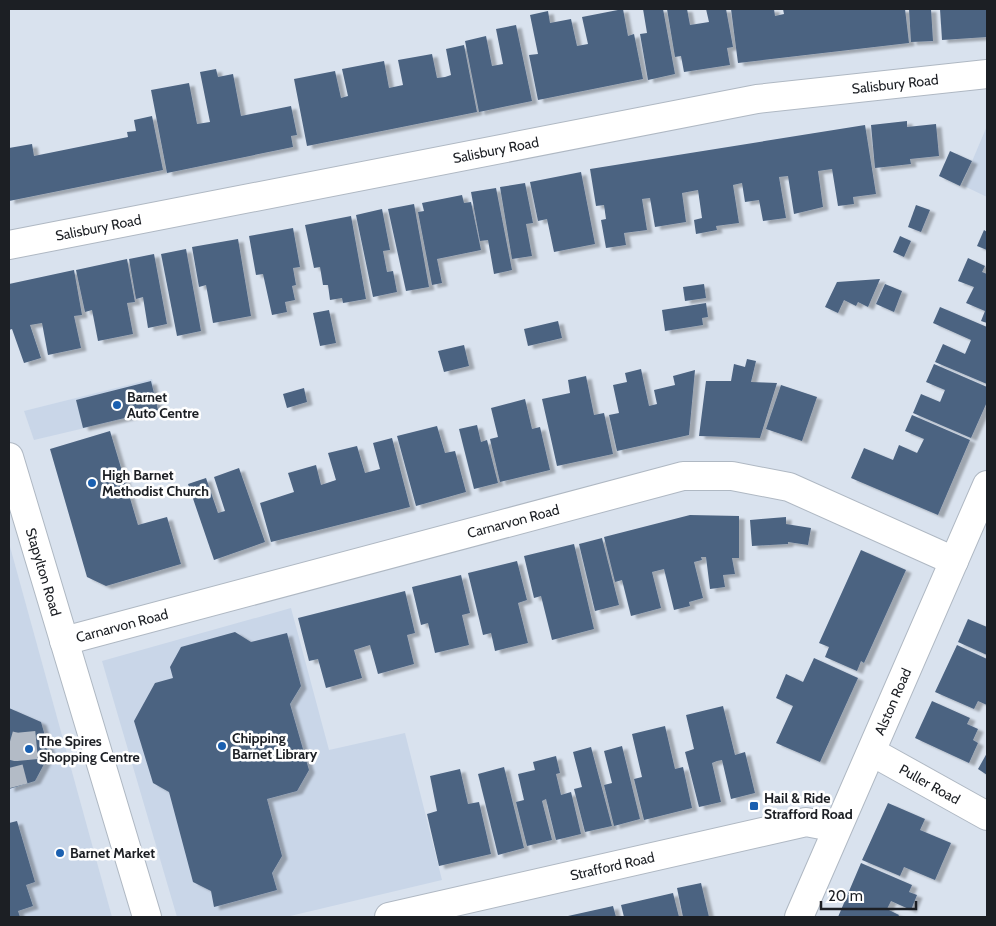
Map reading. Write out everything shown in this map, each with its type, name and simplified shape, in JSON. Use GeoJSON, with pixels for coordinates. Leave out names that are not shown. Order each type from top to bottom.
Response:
{"type":"FeatureCollection","features":[{"type":"Feature","properties":{"kind":"street","name":"Salisbury Road"},"geometry":{"type":"LineString","coordinates":[[9,245],[757,99],[987,74]]}},
{"type":"Feature","properties":{"kind":"street","name":"Stapylton Road"},"geometry":{"type":"LineString","coordinates":[[9,457],[147,917]]}},
{"type":"Feature","properties":{"kind":"street","name":"Carnarvon Road"},"geometry":{"type":"LineString","coordinates":[[64,641],[683,476],[732,476],[789,487],[954,561]]}},
{"type":"Feature","properties":{"kind":"street","name":"Alston Road"},"geometry":{"type":"LineString","coordinates":[[799,917],[987,486]]}},
{"type":"Feature","properties":{"kind":"street","name":"Puller Road"},"geometry":{"type":"LineString","coordinates":[[872,752],[987,816]]}},
{"type":"Feature","properties":{"kind":"street","name":"Strafford Road"},"geometry":{"type":"LineString","coordinates":[[389,917],[806,822],[837,828]]}},
{"type":"Feature","properties":{"kind":"shaded area"},"geometry":{"type":"Polygon","coordinates":[[[987,126],[987,197],[962,185],[987,126]]]}},
{"type":"Feature","properties":{"kind":"shaded area"},"geometry":{"type":"Polygon","coordinates":[[[152,379],[161,410],[34,440],[24,411],[152,379]]]}},
{"type":"Feature","properties":{"kind":"shaded area"},"geometry":{"type":"Polygon","coordinates":[[[9,543],[112,917],[9,917],[9,543]]]}},
{"type":"Feature","properties":{"kind":"shaded area"},"geometry":{"type":"Polygon","coordinates":[[[291,608],[329,750],[405,733],[442,880],[286,917],[177,917],[102,661],[291,608]]]}},
{"type":"Feature","properties":{"kind":"building"},"geometry":{"type":"Polygon","coordinates":[[[623,9],[628,36],[634,34],[643,79],[538,100],[529,55],[538,54],[530,15],[548,11],[550,23],[571,19],[577,46],[588,44],[582,17],[623,9]]]}},
{"type":"Feature","properties":{"kind":"building"},"geometry":{"type":"Polygon","coordinates":[[[643,9],[663,9],[675,74],[648,80],[640,34],[647,33],[643,9]]]}},
{"type":"Feature","properties":{"kind":"building"},"geometry":{"type":"Polygon","coordinates":[[[667,9],[687,9],[690,25],[709,22],[706,9],[726,9],[733,47],[727,48],[730,65],[684,72],[681,56],[675,57],[667,9]]]}},
{"type":"Feature","properties":{"kind":"building"},"geometry":{"type":"Polygon","coordinates":[[[731,9],[774,9],[775,16],[784,14],[783,9],[905,9],[909,43],[738,63],[731,9]]]}},
{"type":"Feature","properties":{"kind":"building"},"geometry":{"type":"Polygon","coordinates":[[[909,9],[931,9],[933,41],[911,42],[909,9]]]}},
{"type":"Feature","properties":{"kind":"building"},"geometry":{"type":"Polygon","coordinates":[[[940,9],[987,9],[987,37],[942,40],[940,9]]]}},
{"type":"Feature","properties":{"kind":"building"},"geometry":{"type":"Polygon","coordinates":[[[516,25],[532,101],[479,112],[465,41],[486,36],[492,66],[503,64],[496,29],[516,25]]]}},
{"type":"Feature","properties":{"kind":"building"},"geometry":{"type":"Polygon","coordinates":[[[464,45],[477,112],[307,146],[294,79],[335,71],[341,98],[348,96],[342,69],[384,61],[389,88],[403,85],[398,60],[432,54],[437,78],[445,77],[451,75],[446,49],[464,45]]]}},
{"type":"Feature","properties":{"kind":"building"},"geometry":{"type":"Polygon","coordinates":[[[216,69],[218,77],[233,74],[241,116],[291,106],[297,135],[291,136],[293,147],[167,173],[151,90],[189,83],[197,124],[210,122],[200,72],[216,69]]]}},
{"type":"Feature","properties":{"kind":"building"},"geometry":{"type":"Polygon","coordinates":[[[152,116],[163,170],[9,201],[9,148],[32,144],[34,156],[128,137],[127,132],[136,131],[134,120],[152,116]]]}},
{"type":"Feature","properties":{"kind":"building"},"geometry":{"type":"Polygon","coordinates":[[[907,121],[907,127],[936,124],[939,156],[910,159],[911,164],[875,168],[871,125],[907,121]]]}},
{"type":"Feature","properties":{"kind":"building"},"geometry":{"type":"Polygon","coordinates":[[[865,125],[876,194],[853,197],[854,204],[838,206],[832,169],[818,171],[823,207],[794,214],[788,176],[779,177],[786,218],[763,221],[759,200],[745,202],[742,183],[733,185],[739,223],[716,226],[717,230],[696,234],[694,220],[702,218],[698,190],[682,193],[686,222],[655,227],[650,198],[642,199],[647,230],[624,233],[626,245],[606,248],[601,220],[606,219],[604,205],[596,206],[590,169],[865,125]]]}},
{"type":"Feature","properties":{"kind":"building"},"geometry":{"type":"Polygon","coordinates":[[[950,151],[972,161],[960,186],[939,176],[950,151]]]}},
{"type":"Feature","properties":{"kind":"building"},"geometry":{"type":"Polygon","coordinates":[[[581,172],[595,244],[554,252],[547,219],[538,221],[530,182],[581,172]]]}},
{"type":"Feature","properties":{"kind":"building"},"geometry":{"type":"Polygon","coordinates":[[[525,183],[533,223],[526,224],[532,256],[512,259],[500,187],[525,183]]]}},
{"type":"Feature","properties":{"kind":"building"},"geometry":{"type":"Polygon","coordinates":[[[496,188],[512,270],[494,274],[488,240],[480,241],[471,192],[496,188]]]}},
{"type":"Feature","properties":{"kind":"building"},"geometry":{"type":"Polygon","coordinates":[[[462,195],[464,203],[471,202],[481,250],[437,259],[442,283],[432,285],[418,212],[424,211],[422,203],[462,195]]]}},
{"type":"Feature","properties":{"kind":"building"},"geometry":{"type":"Polygon","coordinates":[[[414,204],[429,287],[406,291],[388,209],[414,204]]]}},
{"type":"Feature","properties":{"kind":"building"},"geometry":{"type":"Polygon","coordinates":[[[916,205],[930,210],[921,232],[908,227],[916,205]]]}},
{"type":"Feature","properties":{"kind":"building"},"geometry":{"type":"Polygon","coordinates":[[[382,209],[390,250],[383,251],[387,272],[393,271],[397,292],[373,297],[356,215],[382,209]]]}},
{"type":"Feature","properties":{"kind":"building"},"geometry":{"type":"Polygon","coordinates":[[[351,216],[366,299],[343,303],[342,298],[330,300],[328,285],[323,285],[320,267],[314,268],[305,225],[351,216]]]}},
{"type":"Feature","properties":{"kind":"building"},"geometry":{"type":"Polygon","coordinates":[[[293,228],[300,267],[293,268],[296,285],[292,286],[295,300],[285,302],[287,312],[272,315],[263,274],[256,275],[249,236],[293,228]]]}},
{"type":"Feature","properties":{"kind":"building"},"geometry":{"type":"Polygon","coordinates":[[[984,230],[987,232],[987,250],[977,246],[984,230]]]}},
{"type":"Feature","properties":{"kind":"building"},"geometry":{"type":"Polygon","coordinates":[[[900,236],[911,241],[904,257],[893,252],[900,236]]]}},
{"type":"Feature","properties":{"kind":"building"},"geometry":{"type":"Polygon","coordinates":[[[238,239],[251,316],[213,323],[206,285],[199,287],[192,247],[238,239]]]}},
{"type":"Feature","properties":{"kind":"building"},"geometry":{"type":"Polygon","coordinates":[[[186,249],[201,331],[177,336],[161,254],[186,249]]]}},
{"type":"Feature","properties":{"kind":"building"},"geometry":{"type":"Polygon","coordinates":[[[154,254],[167,324],[148,328],[143,297],[136,299],[129,259],[154,254]]]}},
{"type":"Feature","properties":{"kind":"building"},"geometry":{"type":"Polygon","coordinates":[[[968,258],[985,266],[982,272],[987,274],[987,323],[981,321],[985,311],[966,303],[974,287],[958,281],[968,258]]]}},
{"type":"Feature","properties":{"kind":"building"},"geometry":{"type":"Polygon","coordinates":[[[127,259],[135,302],[127,303],[133,334],[98,341],[92,310],[85,312],[76,270],[127,259]]]}},
{"type":"Feature","properties":{"kind":"building"},"geometry":{"type":"Polygon","coordinates":[[[74,270],[82,315],[74,316],[81,348],[48,355],[42,323],[30,325],[41,358],[24,363],[12,329],[9,330],[9,284],[74,270]]]}},
{"type":"Feature","properties":{"kind":"building"},"geometry":{"type":"Polygon","coordinates":[[[880,279],[868,307],[858,302],[856,306],[844,300],[838,313],[825,307],[837,282],[880,279]]]}},
{"type":"Feature","properties":{"kind":"building"},"geometry":{"type":"Polygon","coordinates":[[[704,284],[706,298],[685,301],[683,287],[704,284]]]}},
{"type":"Feature","properties":{"kind":"building"},"geometry":{"type":"Polygon","coordinates":[[[885,284],[902,291],[894,312],[876,304],[885,284]]]}},
{"type":"Feature","properties":{"kind":"building"},"geometry":{"type":"Polygon","coordinates":[[[706,303],[708,317],[702,318],[703,325],[665,331],[662,310],[706,303]]]}},
{"type":"Feature","properties":{"kind":"building"},"geometry":{"type":"Polygon","coordinates":[[[940,307],[987,327],[987,384],[935,362],[943,344],[965,354],[971,340],[933,323],[940,307]]]}},
{"type":"Feature","properties":{"kind":"building"},"geometry":{"type":"Polygon","coordinates":[[[329,310],[336,343],[320,346],[313,313],[329,310]]]}},
{"type":"Feature","properties":{"kind":"building"},"geometry":{"type":"Polygon","coordinates":[[[558,321],[562,338],[528,346],[524,329],[558,321]]]}},
{"type":"Feature","properties":{"kind":"building"},"geometry":{"type":"Polygon","coordinates":[[[464,345],[469,366],[444,372],[438,351],[464,345]]]}},
{"type":"Feature","properties":{"kind":"building"},"geometry":{"type":"Polygon","coordinates":[[[747,359],[756,361],[751,382],[777,383],[760,438],[699,436],[706,381],[731,381],[734,364],[745,367],[747,359]]]}},
{"type":"Feature","properties":{"kind":"building"},"geometry":{"type":"Polygon","coordinates":[[[934,364],[987,387],[987,402],[971,438],[913,413],[921,394],[940,402],[945,390],[926,382],[934,364]]]}},
{"type":"Feature","properties":{"kind":"building"},"geometry":{"type":"Polygon","coordinates":[[[641,369],[649,406],[657,404],[654,390],[675,385],[673,376],[695,370],[689,435],[617,451],[609,415],[619,413],[613,385],[627,382],[625,373],[641,369]]]}},
{"type":"Feature","properties":{"kind":"building"},"geometry":{"type":"Polygon","coordinates":[[[586,376],[594,415],[604,413],[613,454],[557,466],[542,399],[570,393],[568,380],[586,376]]]}},
{"type":"Feature","properties":{"kind":"building"},"geometry":{"type":"Polygon","coordinates":[[[151,381],[158,410],[83,428],[76,400],[151,381]]]}},
{"type":"Feature","properties":{"kind":"building"},"geometry":{"type":"Polygon","coordinates":[[[781,385],[817,397],[802,441],[766,429],[781,385]]]}},
{"type":"Feature","properties":{"kind":"building"},"geometry":{"type":"Polygon","coordinates":[[[304,388],[307,402],[287,408],[283,394],[304,388]]]}},
{"type":"Feature","properties":{"kind":"building"},"geometry":{"type":"Polygon","coordinates":[[[525,399],[532,429],[540,427],[550,470],[500,482],[490,439],[498,437],[491,408],[525,399]]]}},
{"type":"Feature","properties":{"kind":"building"},"geometry":{"type":"Polygon","coordinates":[[[912,415],[970,440],[938,515],[851,478],[864,448],[893,460],[899,445],[917,453],[924,439],[905,431],[912,415]]]}},
{"type":"Feature","properties":{"kind":"building"},"geometry":{"type":"Polygon","coordinates":[[[477,425],[481,442],[487,440],[498,483],[474,489],[459,429],[477,425]]]}},
{"type":"Feature","properties":{"kind":"building"},"geometry":{"type":"Polygon","coordinates":[[[437,426],[445,453],[455,451],[466,492],[416,506],[397,436],[437,426]]]}},
{"type":"Feature","properties":{"kind":"building","name":"High Barnet Methodist Church"},"geometry":{"type":"Polygon","coordinates":[[[110,431],[138,525],[167,517],[181,564],[106,586],[87,577],[50,449],[110,431]]]}},
{"type":"Feature","properties":{"kind":"building"},"geometry":{"type":"Polygon","coordinates":[[[392,438],[410,507],[271,542],[260,503],[294,492],[288,473],[316,465],[321,485],[336,480],[328,453],[357,446],[365,473],[380,469],[373,443],[392,438]]]}},
{"type":"Feature","properties":{"kind":"building"},"geometry":{"type":"Polygon","coordinates":[[[239,468],[265,542],[214,560],[188,484],[206,478],[218,513],[225,511],[214,477],[239,468]]]}},
{"type":"Feature","properties":{"kind":"building"},"geometry":{"type":"Polygon","coordinates":[[[690,515],[739,516],[739,558],[732,558],[735,574],[723,575],[725,587],[710,589],[706,557],[701,557],[702,560],[694,562],[703,598],[689,602],[690,606],[674,610],[664,569],[652,572],[661,608],[631,616],[622,580],[615,582],[604,537],[690,515]]]}},
{"type":"Feature","properties":{"kind":"building"},"geometry":{"type":"Polygon","coordinates":[[[786,517],[786,524],[811,528],[808,545],[788,542],[788,544],[752,546],[750,520],[786,517]]]}},
{"type":"Feature","properties":{"kind":"building"},"geometry":{"type":"Polygon","coordinates":[[[602,538],[619,605],[595,611],[579,544],[602,538]]]}},
{"type":"Feature","properties":{"kind":"building"},"geometry":{"type":"Polygon","coordinates":[[[574,544],[594,629],[552,640],[541,596],[534,598],[524,556],[574,544]]]}},
{"type":"Feature","properties":{"kind":"building"},"geometry":{"type":"Polygon","coordinates":[[[861,550],[906,570],[864,663],[861,661],[857,671],[825,657],[829,647],[819,643],[861,550]]]}},
{"type":"Feature","properties":{"kind":"building"},"geometry":{"type":"Polygon","coordinates":[[[517,561],[527,600],[518,603],[528,643],[495,651],[491,633],[483,635],[468,573],[517,561]]]}},
{"type":"Feature","properties":{"kind":"building"},"geometry":{"type":"Polygon","coordinates":[[[461,575],[470,613],[462,615],[469,645],[435,653],[428,623],[421,625],[412,587],[461,575]]]}},
{"type":"Feature","properties":{"kind":"building"},"geometry":{"type":"Polygon","coordinates":[[[405,591],[415,633],[407,635],[414,664],[378,674],[370,645],[354,650],[362,678],[326,688],[318,659],[309,661],[298,618],[405,591]]]}},
{"type":"Feature","properties":{"kind":"building"},"geometry":{"type":"Polygon","coordinates":[[[968,619],[987,627],[987,655],[958,642],[968,619]]]}},
{"type":"Feature","properties":{"kind":"building","name":"Chipping Barnet Library"},"geometry":{"type":"Polygon","coordinates":[[[235,632],[251,642],[287,633],[301,686],[290,704],[309,770],[297,791],[267,799],[282,856],[272,873],[277,890],[214,907],[211,891],[193,882],[169,792],[153,783],[134,721],[155,683],[173,678],[170,667],[181,647],[235,632]]]}},
{"type":"Feature","properties":{"kind":"building"},"geometry":{"type":"Polygon","coordinates":[[[957,645],[987,659],[987,705],[978,701],[974,709],[935,692],[957,645]]]}},
{"type":"Feature","properties":{"kind":"building"},"geometry":{"type":"Polygon","coordinates":[[[814,658],[858,678],[820,762],[776,743],[793,706],[776,698],[786,674],[803,682],[814,658]]]}},
{"type":"Feature","properties":{"kind":"building"},"geometry":{"type":"Polygon","coordinates":[[[932,701],[970,718],[967,724],[978,729],[973,740],[978,743],[969,763],[915,738],[932,701]]]}},
{"type":"Feature","properties":{"kind":"building"},"geometry":{"type":"Polygon","coordinates":[[[723,706],[735,755],[745,752],[755,793],[731,799],[722,760],[717,761],[712,763],[721,802],[699,807],[685,752],[694,749],[686,715],[723,706]]]}},
{"type":"Feature","properties":{"kind":"building","name":"The Spires Shopping Centre"},"geometry":{"type":"Polygon","coordinates":[[[9,708],[41,722],[50,753],[35,781],[9,789],[9,708]]]}},
{"type":"Feature","properties":{"kind":"building"},"geometry":{"type":"Polygon","coordinates":[[[665,726],[675,769],[683,767],[692,808],[644,820],[634,779],[642,777],[632,734],[665,726]]]}},
{"type":"Feature","properties":{"kind":"building"},"geometry":{"type":"Polygon","coordinates":[[[622,746],[640,819],[614,826],[604,785],[612,783],[604,751],[622,746]]]}},
{"type":"Feature","properties":{"kind":"building"},"geometry":{"type":"Polygon","coordinates":[[[591,747],[612,826],[585,832],[574,789],[582,787],[573,752],[591,747]]]}},
{"type":"Feature","properties":{"kind":"building"},"geometry":{"type":"Polygon","coordinates":[[[987,753],[987,775],[978,769],[987,753]]]}},
{"type":"Feature","properties":{"kind":"building"},"geometry":{"type":"Polygon","coordinates":[[[556,756],[560,773],[556,774],[561,795],[571,792],[581,834],[556,840],[546,799],[542,801],[552,840],[527,846],[516,802],[524,800],[518,774],[535,770],[533,762],[556,756]]]}},
{"type":"Feature","properties":{"kind":"building"},"geometry":{"type":"Polygon","coordinates":[[[504,767],[524,848],[498,855],[478,774],[504,767]]]}},
{"type":"Feature","properties":{"kind":"building"},"geometry":{"type":"Polygon","coordinates":[[[460,769],[468,804],[479,802],[491,854],[439,866],[427,814],[437,811],[430,776],[460,769]]]}},
{"type":"Feature","properties":{"kind":"building"},"geometry":{"type":"Polygon","coordinates":[[[888,803],[925,819],[920,830],[951,843],[935,880],[904,867],[900,876],[862,860],[888,803]]]}},
{"type":"Feature","properties":{"kind":"building"},"geometry":{"type":"Polygon","coordinates":[[[17,821],[35,882],[26,885],[33,906],[18,911],[20,917],[9,917],[9,823],[17,821]]]}},
{"type":"Feature","properties":{"kind":"building"},"geometry":{"type":"Polygon","coordinates":[[[861,863],[912,885],[909,892],[917,895],[911,910],[891,901],[887,909],[899,915],[898,917],[838,917],[861,863]]]}},
{"type":"Feature","properties":{"kind":"building"},"geometry":{"type":"Polygon","coordinates":[[[701,883],[709,917],[683,917],[677,888],[701,883]]]}},
{"type":"Feature","properties":{"kind":"building"},"geometry":{"type":"Polygon","coordinates":[[[673,893],[679,917],[624,917],[621,905],[673,893]]]}},
{"type":"Feature","properties":{"kind":"building"},"geometry":{"type":"Polygon","coordinates":[[[613,906],[616,917],[568,917],[568,916],[613,906]]]}},
{"type":"Feature","properties":{"kind":"tunnel"},"geometry":{"type":"LineString","coordinates":[[9,745],[16,747],[47,744]]}},
{"type":"Feature","properties":{"kind":"tunnel"},"geometry":{"type":"LineString","coordinates":[[9,768],[14,787]]}},
{"type":"Feature","properties":{"kind":"place","name":"Barnet Auto Centre"},"geometry":{"type":"Point","coordinates":[117,405]}},
{"type":"Feature","properties":{"kind":"place","name":"High Barnet Methodist Church"},"geometry":{"type":"Point","coordinates":[92,483]}},
{"type":"Feature","properties":{"kind":"place","name":"Chipping Barnet Library"},"geometry":{"type":"Point","coordinates":[222,746]}},
{"type":"Feature","properties":{"kind":"place","name":"The Spires Shopping Centre"},"geometry":{"type":"Point","coordinates":[29,749]}},
{"type":"Feature","properties":{"kind":"place","name":"Hail & Ride Strafford Road"},"geometry":{"type":"Point","coordinates":[754,806]}},
{"type":"Feature","properties":{"kind":"place","name":"Barnet Market"},"geometry":{"type":"Point","coordinates":[60,853]}}]}
